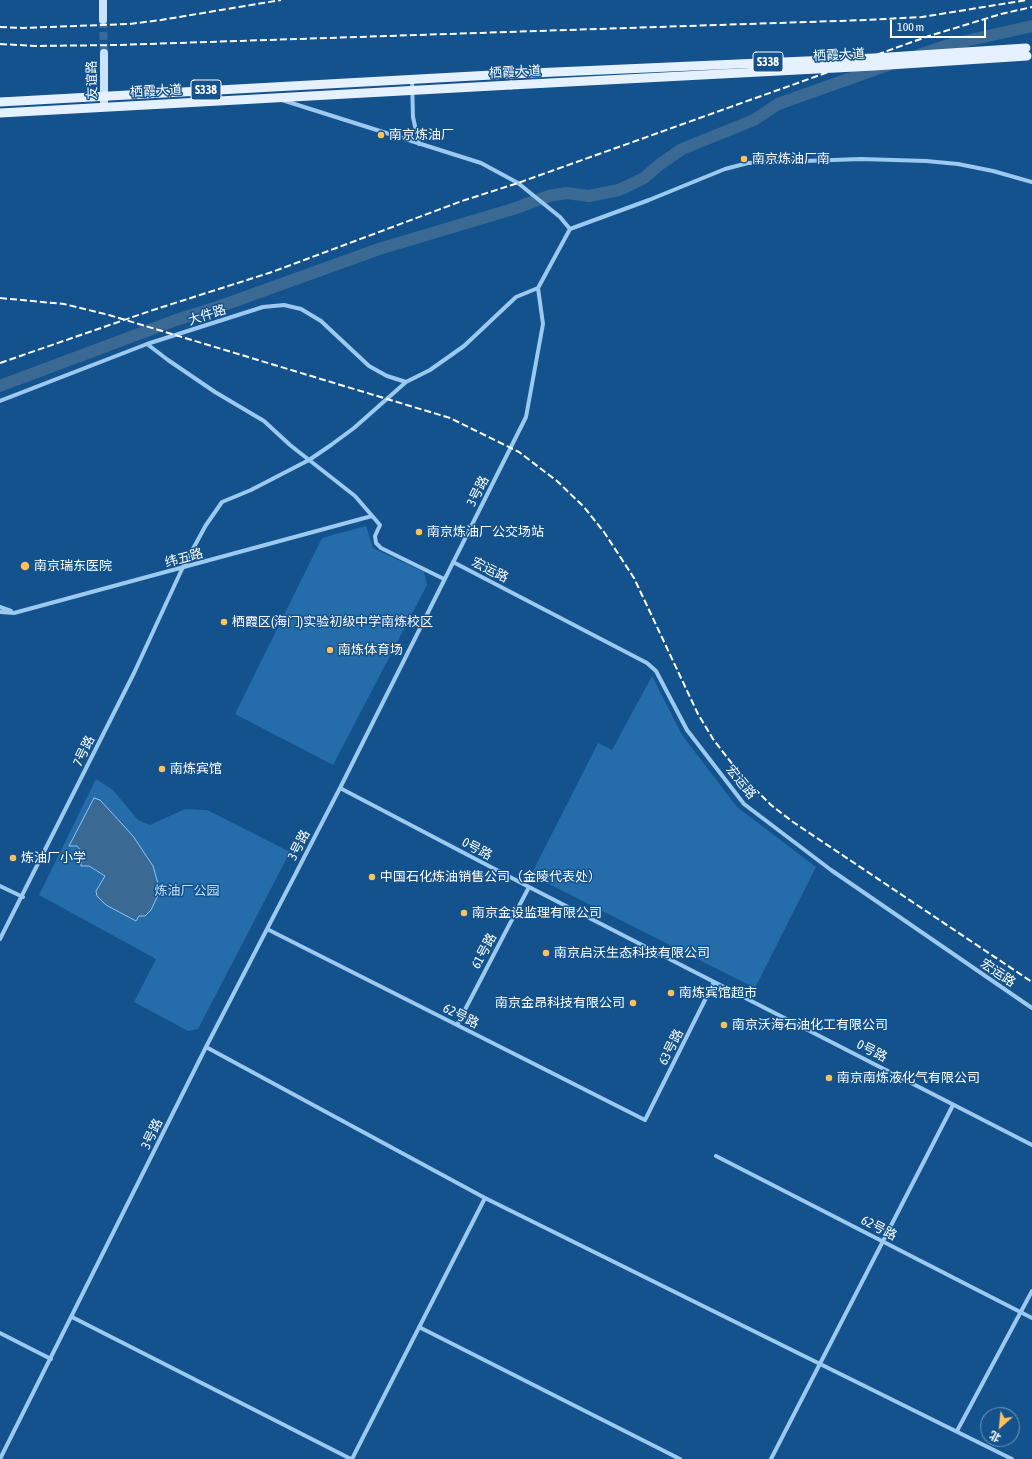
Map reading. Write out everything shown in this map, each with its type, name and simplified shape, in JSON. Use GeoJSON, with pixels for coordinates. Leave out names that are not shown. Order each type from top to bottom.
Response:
{"type":"FeatureCollection","features":[{"type":"Feature","properties":{"kind":"main road","name":"栖霞大道"},"geometry":{"type":"LineString","coordinates":[[0,102],[104,95],[510,74],[1029,51]]}},
{"type":"Feature","properties":{"kind":"main road","name":"栖霞大道"},"geometry":{"type":"LineString","coordinates":[[0,113],[272,97],[874,66],[1029,51]]}},
{"type":"Feature","properties":{"kind":"street"},"geometry":{"type":"LineString","coordinates":[[103,0],[103,20]]}},
{"type":"Feature","properties":{"kind":"street","name":"友谊路"},"geometry":{"type":"LineString","coordinates":[[104,53],[104,107]]}},
{"type":"Feature","properties":{"kind":"street"},"geometry":{"type":"LineString","coordinates":[[412,79],[414,90],[413,117],[420,144]]}},
{"type":"Feature","properties":{"kind":"street"},"geometry":{"type":"LineString","coordinates":[[272,97],[481,163],[518,183],[544,204],[570,229]]}},
{"type":"Feature","properties":{"kind":"street"},"geometry":{"type":"LineString","coordinates":[[538,288],[570,229],[649,200],[725,169],[748,163],[861,159],[926,161],[965,165],[1032,182]]}},
{"type":"Feature","properties":{"kind":"street","name":"7号路"},"geometry":{"type":"LineString","coordinates":[[0,939],[23,897],[131,680],[182,569],[206,525],[222,502],[251,490],[309,460],[354,428],[406,382],[430,370],[464,346],[516,297],[538,288]]}},
{"type":"Feature","properties":{"kind":"street","name":"3号路"},"geometry":{"type":"LineString","coordinates":[[0,1459],[206,1047],[340,788],[526,417],[543,324],[538,288]]}},
{"type":"Feature","properties":{"kind":"street","name":"大件路"},"geometry":{"type":"LineString","coordinates":[[0,401],[147,344],[263,307],[284,305],[301,309],[321,321],[369,366],[387,376],[406,382]]}},
{"type":"Feature","properties":{"kind":"street"},"geometry":{"type":"LineString","coordinates":[[147,344],[215,392],[264,421],[309,460],[355,496],[380,525],[375,536],[376,543],[380,548],[444,579]]}},
{"type":"Feature","properties":{"kind":"street","name":"纬五路"},"geometry":{"type":"LineString","coordinates":[[0,612],[14,613],[182,569],[372,516]]}},
{"type":"Feature","properties":{"kind":"street","name":"宏运路"},"geometry":{"type":"LineString","coordinates":[[453,562],[647,663],[656,671],[687,730],[744,804],[831,870],[1032,1008]]}},
{"type":"Feature","properties":{"kind":"street"},"geometry":{"type":"LineString","coordinates":[[0,607],[14,613]]}},
{"type":"Feature","properties":{"kind":"street","name":"0号路"},"geometry":{"type":"LineString","coordinates":[[340,788],[528,887],[1032,1145]]}},
{"type":"Feature","properties":{"kind":"street"},"geometry":{"type":"LineString","coordinates":[[0,886],[23,897]]}},
{"type":"Feature","properties":{"kind":"street","name":"61号路"},"geometry":{"type":"LineString","coordinates":[[457,1025],[528,887]]}},
{"type":"Feature","properties":{"kind":"street","name":"62号路"},"geometry":{"type":"LineString","coordinates":[[267,929],[645,1120]]}},
{"type":"Feature","properties":{"kind":"street","name":"63号路"},"geometry":{"type":"LineString","coordinates":[[645,1120],[714,982]]}},
{"type":"Feature","properties":{"kind":"street"},"geometry":{"type":"LineString","coordinates":[[206,1047],[485,1198],[1012,1459]]}},
{"type":"Feature","properties":{"kind":"street"},"geometry":{"type":"LineString","coordinates":[[771,1459],[953,1104]]}},
{"type":"Feature","properties":{"kind":"street","name":"62号路"},"geometry":{"type":"LineString","coordinates":[[716,1156],[1032,1318]]}},
{"type":"Feature","properties":{"kind":"street"},"geometry":{"type":"LineString","coordinates":[[72,1317],[352,1459],[485,1198]]}},
{"type":"Feature","properties":{"kind":"street"},"geometry":{"type":"LineString","coordinates":[[957,1432],[1032,1291]]}},
{"type":"Feature","properties":{"kind":"street"},"geometry":{"type":"LineString","coordinates":[[419,1327],[680,1459]]}},
{"type":"Feature","properties":{"kind":"street"},"geometry":{"type":"LineString","coordinates":[[0,1333],[51,1359]]}},
{"type":"Feature","properties":{"kind":"green space","name":"南炼体育场"},"geometry":{"type":"Polygon","coordinates":[[[366,526],[373,548],[424,572],[427,585],[333,765],[235,714],[322,538],[366,526]]]}},
{"type":"Feature","properties":{"kind":"green space"},"geometry":{"type":"Polygon","coordinates":[[[652,676],[682,735],[737,807],[816,867],[755,988],[531,875],[598,743],[612,750],[652,676]]]}},
{"type":"Feature","properties":{"kind":"green space","name":"炼油厂公园"},"geometry":{"type":"Polygon","coordinates":[[[96,779],[113,790],[138,820],[150,825],[185,809],[207,810],[290,852],[198,1029],[188,1031],[134,1002],[156,959],[39,895],[96,779]]]}},
{"type":"Feature","properties":{"kind":"shaded area"},"geometry":{"type":"Polygon","coordinates":[[[94,798],[100,800],[133,836],[153,866],[160,891],[151,910],[145,916],[139,916],[136,921],[106,905],[97,896],[96,891],[105,876],[89,866],[81,866],[81,851],[77,846],[69,846],[94,798]]]}},
{"type":"Feature","properties":{"kind":"waterway"},"geometry":{"type":"LineString","coordinates":[[919,55],[948,45],[1032,26]]}},
{"type":"Feature","properties":{"kind":"waterway"},"geometry":{"type":"LineString","coordinates":[[0,386],[176,320],[218,307],[379,249],[513,209],[549,196],[566,193],[589,196],[619,190],[644,178],[659,165],[682,149],[754,120],[778,104],[888,65]]}},
{"type":"Feature","properties":{"kind":"tunnel"},"geometry":{"type":"LineString","coordinates":[[103,20],[104,53]]}},
{"type":"Feature","properties":{"kind":"railway"},"geometry":{"type":"LineString","coordinates":[[0,27],[23,28],[129,24],[281,0]]}},
{"type":"Feature","properties":{"kind":"railway"},"geometry":{"type":"LineString","coordinates":[[0,44],[36,46],[118,45],[866,20],[922,17],[1027,0]]}},
{"type":"Feature","properties":{"kind":"railway"},"geometry":{"type":"LineString","coordinates":[[0,363],[150,311],[272,272],[462,201],[518,183],[929,36],[1001,14],[1032,7]]}},
{"type":"Feature","properties":{"kind":"railway"},"geometry":{"type":"LineString","coordinates":[[0,298],[64,304],[109,315],[450,418],[519,452],[557,481],[584,507],[604,532],[634,578],[698,714],[713,739],[740,774],[771,805],[793,822],[1032,982]]}},
{"type":"Feature","properties":{"kind":"place","name":"南京炼油厂"},"geometry":{"type":"Point","coordinates":[381,135]}},
{"type":"Feature","properties":{"kind":"place","name":"南京炼油厂南"},"geometry":{"type":"Point","coordinates":[744,159]}},
{"type":"Feature","properties":{"kind":"place","name":"南京炼油厂公交场站"},"geometry":{"type":"Point","coordinates":[419,532]}},
{"type":"Feature","properties":{"kind":"place","name":"南京瑞东医院"},"geometry":{"type":"Point","coordinates":[25,566]}},
{"type":"Feature","properties":{"kind":"place","name":"栖霞区(海门)实验初级中学南炼校区"},"geometry":{"type":"Point","coordinates":[224,622]}},
{"type":"Feature","properties":{"kind":"place","name":"南炼体育场"},"geometry":{"type":"Point","coordinates":[330,650]}},
{"type":"Feature","properties":{"kind":"place","name":"南炼宾馆"},"geometry":{"type":"Point","coordinates":[162,769]}},
{"type":"Feature","properties":{"kind":"place","name":"炼油厂小学"},"geometry":{"type":"Point","coordinates":[13,858]}},
{"type":"Feature","properties":{"kind":"place","name":"中国石化炼油销售公司（金陵代表处）"},"geometry":{"type":"Point","coordinates":[372,877]}},
{"type":"Feature","properties":{"kind":"place","name":"南京金设监理有限公司"},"geometry":{"type":"Point","coordinates":[464,913]}},
{"type":"Feature","properties":{"kind":"place","name":"南京启沃生态科技有限公司"},"geometry":{"type":"Point","coordinates":[546,953]}},
{"type":"Feature","properties":{"kind":"place","name":"南炼宾馆超市"},"geometry":{"type":"Point","coordinates":[671,993]}},
{"type":"Feature","properties":{"kind":"place","name":"南京金昂科技有限公司"},"geometry":{"type":"Point","coordinates":[633,1003]}},
{"type":"Feature","properties":{"kind":"place","name":"南京沃海石油化工有限公司"},"geometry":{"type":"Point","coordinates":[724,1025]}},
{"type":"Feature","properties":{"kind":"place","name":"南京南炼液化气有限公司"},"geometry":{"type":"Point","coordinates":[829,1078]}}]}
